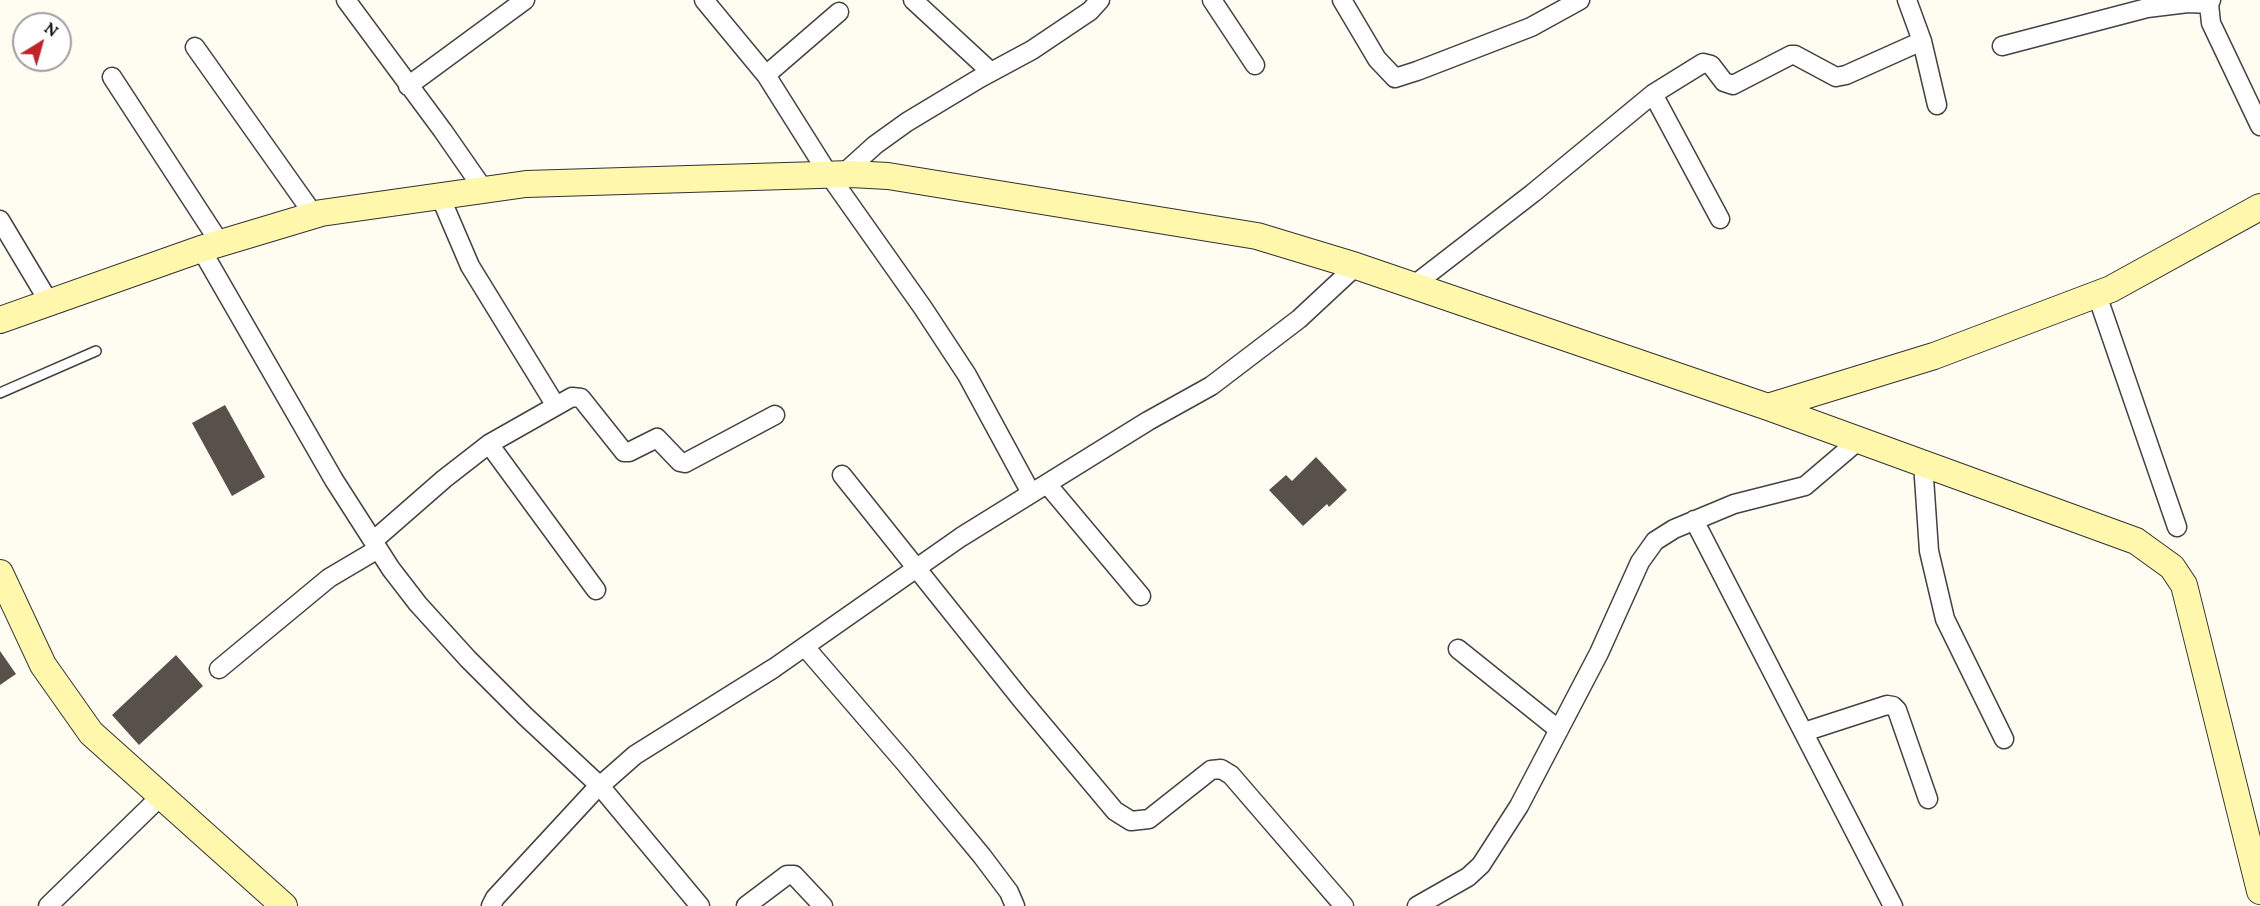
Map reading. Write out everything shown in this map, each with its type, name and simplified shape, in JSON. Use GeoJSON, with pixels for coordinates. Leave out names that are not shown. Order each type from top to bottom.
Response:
{"type":"FeatureCollection","features":[{"type":"Feature","properties":{"kind":"main road"},"geometry":{"type":"LineString","coordinates":[[0,320],[211,246],[314,215],[526,184],[836,175],[888,176],[1257,236],[1414,285],[1768,407],[2136,541],[2172,567],[2184,585],[2260,891]]}},
{"type":"Feature","properties":{"kind":"main road"},"geometry":{"type":"LineString","coordinates":[[1768,407],[1934,356],[2097,295],[2260,207]]}},
{"type":"Feature","properties":{"kind":"main road"},"geometry":{"type":"LineString","coordinates":[[1,577],[43,665],[91,734],[284,906]]}},
{"type":"Feature","properties":{"kind":"street"},"geometry":{"type":"LineString","coordinates":[[346,0],[484,190]]}},
{"type":"Feature","properties":{"kind":"street"},"geometry":{"type":"LineString","coordinates":[[408,86],[525,0]]}},
{"type":"Feature","properties":{"kind":"street"},"geometry":{"type":"LineString","coordinates":[[704,0],[766,75],[836,175],[1039,489],[1142,596]]}},
{"type":"Feature","properties":{"kind":"street"},"geometry":{"type":"LineString","coordinates":[[913,0],[991,72]]}},
{"type":"Feature","properties":{"kind":"street"},"geometry":{"type":"LineString","coordinates":[[1212,0],[1255,65]]}},
{"type":"Feature","properties":{"kind":"street"},"geometry":{"type":"LineString","coordinates":[[1342,0],[1377,59],[1395,78],[1531,27],[1580,0]]}},
{"type":"Feature","properties":{"kind":"street"},"geometry":{"type":"LineString","coordinates":[[1907,0],[1922,40],[1937,105]]}},
{"type":"Feature","properties":{"kind":"street"},"geometry":{"type":"LineString","coordinates":[[836,175],[907,122],[1032,50],[1090,11],[1097,1]]}},
{"type":"Feature","properties":{"kind":"street"},"geometry":{"type":"LineString","coordinates":[[2002,46],[2166,4],[2210,2],[2211,23],[2260,126]]}},
{"type":"Feature","properties":{"kind":"street"},"geometry":{"type":"LineString","coordinates":[[766,75],[838,12]]}},
{"type":"Feature","properties":{"kind":"street"},"geometry":{"type":"LineString","coordinates":[[1414,285],[1533,193],[1653,94],[1703,63],[1711,65],[1724,82],[1733,85],[1795,55],[1836,77],[1846,75],[1922,40]]}},
{"type":"Feature","properties":{"kind":"street"},"geometry":{"type":"LineString","coordinates":[[195,47],[314,215]]}},
{"type":"Feature","properties":{"kind":"street"},"geometry":{"type":"LineString","coordinates":[[112,77],[211,246],[334,480],[376,545],[418,604],[468,659],[600,786],[700,906]]}},
{"type":"Feature","properties":{"kind":"street"},"geometry":{"type":"LineString","coordinates":[[1653,94],[1720,219]]}},
{"type":"Feature","properties":{"kind":"street"},"geometry":{"type":"LineString","coordinates":[[440,196],[470,266],[556,406]]}},
{"type":"Feature","properties":{"kind":"street"},"geometry":{"type":"LineString","coordinates":[[0,220],[49,302]]}},
{"type":"Feature","properties":{"kind":"street"},"geometry":{"type":"LineString","coordinates":[[491,906],[495,898],[600,786],[635,755],[805,647],[961,537],[1148,421],[1211,386],[1299,319],[1356,266]]}},
{"type":"Feature","properties":{"kind":"street"},"geometry":{"type":"LineString","coordinates":[[2097,295],[2177,527]]}},
{"type":"Feature","properties":{"kind":"street"},"geometry":{"type":"LineString","coordinates":[[219,669],[329,578],[376,545],[444,479],[489,444],[572,397],[580,398],[624,452],[629,452],[657,438],[662,441],[675,459],[685,463],[775,415]]}},
{"type":"Feature","properties":{"kind":"street"},"geometry":{"type":"LineString","coordinates":[[1417,906],[1468,877],[1481,865],[1519,806],[1599,653],[1640,562],[1655,541],[1674,529],[1734,504],[1805,486],[1859,440]]}},
{"type":"Feature","properties":{"kind":"street"},"geometry":{"type":"LineString","coordinates":[[489,444],[596,590]]}},
{"type":"Feature","properties":{"kind":"street"},"geometry":{"type":"LineString","coordinates":[[1923,463],[1929,551],[1945,619],[2004,739]]}},
{"type":"Feature","properties":{"kind":"street"},"geometry":{"type":"LineString","coordinates":[[842,475],[1021,699],[1115,811],[1131,821],[1149,819],[1211,770],[1221,770],[1232,775],[1344,906]]}},
{"type":"Feature","properties":{"kind":"street"},"geometry":{"type":"LineString","coordinates":[[1694,520],[1893,906]]}},
{"type":"Feature","properties":{"kind":"street"},"geometry":{"type":"LineString","coordinates":[[805,647],[981,856],[1009,892],[1015,906]]}},
{"type":"Feature","properties":{"kind":"street"},"geometry":{"type":"LineString","coordinates":[[1458,649],[1559,730]]}},
{"type":"Feature","properties":{"kind":"street"},"geometry":{"type":"LineString","coordinates":[[1804,732],[1887,705],[1893,706],[1897,710],[1928,798]]}},
{"type":"Feature","properties":{"kind":"street"},"geometry":{"type":"LineString","coordinates":[[48,906],[161,796]]}},
{"type":"Feature","properties":{"kind":"street"},"geometry":{"type":"LineString","coordinates":[[746,906],[787,875],[794,875],[823,906]]}},
{"type":"Feature","properties":{"kind":"lane"},"geometry":{"type":"LineString","coordinates":[[0,393],[96,351]]}},
{"type":"Feature","properties":{"kind":"building"},"geometry":{"type":"Polygon","coordinates":[[[225,405],[265,477],[232,496],[192,423],[225,405]]]}},
{"type":"Feature","properties":{"kind":"building"},"geometry":{"type":"Polygon","coordinates":[[[1316,457],[1347,490],[1329,507],[1327,504],[1303,526],[1269,490],[1286,475],[1292,481],[1316,457]]]}},
{"type":"Feature","properties":{"kind":"building"},"geometry":{"type":"Polygon","coordinates":[[[0,651],[16,674],[0,685],[0,651]]]}},
{"type":"Feature","properties":{"kind":"building"},"geometry":{"type":"Polygon","coordinates":[[[176,655],[203,686],[139,745],[112,715],[176,655]]]}}]}
